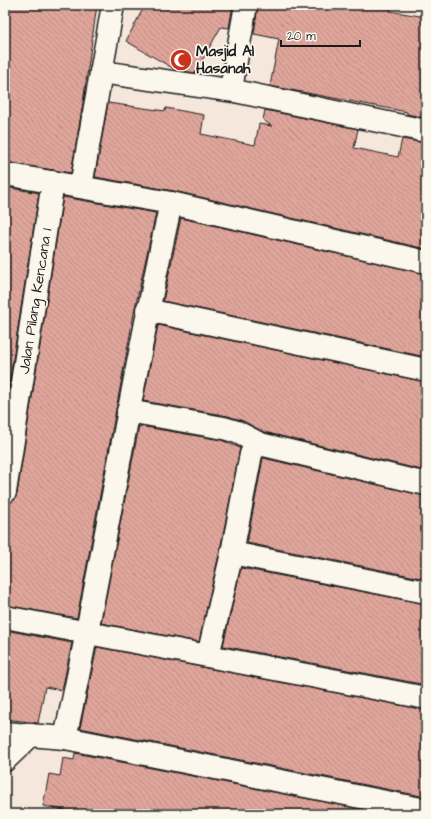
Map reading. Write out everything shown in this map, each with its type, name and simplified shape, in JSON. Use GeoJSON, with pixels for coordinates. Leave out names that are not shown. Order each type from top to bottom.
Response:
{"type":"FeatureCollection","features":[{"type":"Feature","properties":{"kind":"street"},"geometry":{"type":"LineString","coordinates":[[81,186],[113,5]]}},
{"type":"Feature","properties":{"kind":"street"},"geometry":{"type":"LineString","coordinates":[[235,91],[232,87],[232,83],[246,5]]}},
{"type":"Feature","properties":{"kind":"street"},"geometry":{"type":"LineString","coordinates":[[101,72],[235,91],[426,131]]}},
{"type":"Feature","properties":{"kind":"street"},"geometry":{"type":"LineString","coordinates":[[5,174],[81,186],[171,203],[426,262]]}},
{"type":"Feature","properties":{"kind":"street","name":"Jalan Pilang Kencana 1"},"geometry":{"type":"LineString","coordinates":[[5,492],[53,182]]}},
{"type":"Feature","properties":{"kind":"street"},"geometry":{"type":"LineString","coordinates":[[65,738],[88,633],[147,310],[171,203]]}},
{"type":"Feature","properties":{"kind":"street"},"geometry":{"type":"LineString","coordinates":[[147,310],[426,370]]}},
{"type":"Feature","properties":{"kind":"street"},"geometry":{"type":"LineString","coordinates":[[128,411],[224,428],[237,432],[260,444],[426,484]]}},
{"type":"Feature","properties":{"kind":"street"},"geometry":{"type":"LineString","coordinates":[[208,656],[232,553],[251,454],[260,444]]}},
{"type":"Feature","properties":{"kind":"street"},"geometry":{"type":"LineString","coordinates":[[232,553],[426,592]]}},
{"type":"Feature","properties":{"kind":"street"},"geometry":{"type":"LineString","coordinates":[[5,617],[426,698]]}},
{"type":"Feature","properties":{"kind":"street"},"geometry":{"type":"LineString","coordinates":[[5,733],[65,738],[426,810]]}},
{"type":"Feature","properties":{"kind":"street"},"geometry":{"type":"LineString","coordinates":[[5,760],[31,735]]}},
{"type":"Feature","properties":{"kind":"building"},"geometry":{"type":"Polygon","coordinates":[[[5,5],[97,5],[71,173],[5,162],[5,5]]]}},
{"type":"Feature","properties":{"kind":"building","name":"Masjid Al Hasanah"},"geometry":{"type":"Polygon","coordinates":[[[145,5],[233,5],[229,28],[221,27],[195,73],[176,70],[126,41],[145,5]]]}},
{"type":"Feature","properties":{"kind":"building"},"geometry":{"type":"Polygon","coordinates":[[[258,5],[376,5],[391,8],[390,11],[426,17],[426,118],[407,114],[407,112],[270,86],[279,39],[254,34],[258,5]]]}},
{"type":"Feature","properties":{"kind":"building"},"geometry":{"type":"Polygon","coordinates":[[[108,103],[165,111],[166,108],[204,115],[201,134],[255,145],[259,124],[272,126],[263,120],[265,110],[358,129],[354,148],[398,157],[402,139],[426,143],[426,249],[174,191],[95,177],[108,103]]]}},
{"type":"Feature","properties":{"kind":"building"},"geometry":{"type":"Polygon","coordinates":[[[5,187],[39,193],[5,410],[5,187]]]}},
{"type":"Feature","properties":{"kind":"building"},"geometry":{"type":"Polygon","coordinates":[[[63,197],[156,213],[135,308],[77,618],[5,605],[5,504],[14,500],[17,494],[63,197]]]}},
{"type":"Feature","properties":{"kind":"building"},"geometry":{"type":"Polygon","coordinates":[[[181,218],[426,274],[426,357],[163,301],[181,218]]]}},
{"type":"Feature","properties":{"kind":"building"},"geometry":{"type":"Polygon","coordinates":[[[158,325],[426,382],[426,471],[264,432],[243,421],[228,416],[143,401],[158,325]]]}},
{"type":"Feature","properties":{"kind":"building"},"geometry":{"type":"Polygon","coordinates":[[[139,426],[221,440],[240,448],[220,550],[199,642],[101,623],[139,426]]]}},
{"type":"Feature","properties":{"kind":"building"},"geometry":{"type":"Polygon","coordinates":[[[263,458],[426,496],[426,579],[247,543],[263,458]]]}},
{"type":"Feature","properties":{"kind":"building"},"geometry":{"type":"Polygon","coordinates":[[[241,568],[426,604],[426,685],[223,646],[241,568]]]}},
{"type":"Feature","properties":{"kind":"building"},"geometry":{"type":"Polygon","coordinates":[[[5,630],[72,643],[62,690],[45,687],[38,723],[5,719],[5,630]]]}},
{"type":"Feature","properties":{"kind":"building"},"geometry":{"type":"Polygon","coordinates":[[[97,647],[426,710],[426,797],[80,728],[97,647]]]}},
{"type":"Feature","properties":{"kind":"building"},"geometry":{"type":"Polygon","coordinates":[[[75,753],[365,810],[364,814],[86,814],[43,806],[49,774],[60,776],[63,758],[74,760],[75,753]]]}},
{"type":"Feature","properties":{"kind":"place","name":"Masjid Al Hasanah"},"geometry":{"type":"Point","coordinates":[181,60]}}]}
